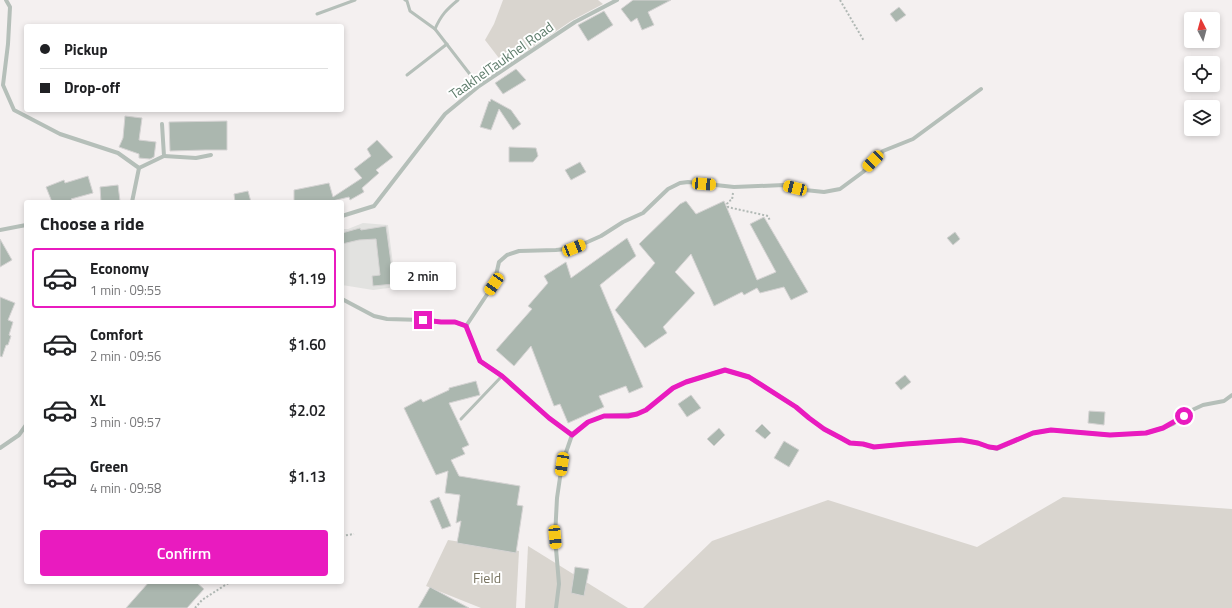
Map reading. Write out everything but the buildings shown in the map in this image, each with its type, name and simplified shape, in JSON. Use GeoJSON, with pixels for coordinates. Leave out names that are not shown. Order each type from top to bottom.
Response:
{"type":"FeatureCollection","features":[{"type":"Feature","properties":{"kind":"street"},"geometry":{"type":"LineString","coordinates":[[6,0],[10,7],[8,44],[3,85],[14,110],[60,134],[118,153],[139,168]]}},
{"type":"Feature","properties":{"kind":"street","name":"TaakhelTaukhel Road"},"geometry":{"type":"LineString","coordinates":[[344,215],[374,206],[445,114],[479,86],[575,22],[617,0]]}},
{"type":"Feature","properties":{"kind":"street"},"geometry":{"type":"LineString","coordinates":[[466,326],[494,284],[499,262],[507,255],[518,251],[549,251],[574,248],[601,236],[623,222],[643,213],[668,189],[680,183],[688,182],[734,187],[784,185],[805,190],[824,192],[840,189],[864,172],[883,151],[913,139],[981,88]]}},
{"type":"Feature","properties":{"kind":"street"},"geometry":{"type":"LineString","coordinates":[[162,124],[164,156]]}},
{"type":"Feature","properties":{"kind":"street"},"geometry":{"type":"LineString","coordinates":[[139,168],[164,156],[196,158],[211,155]]}},
{"type":"Feature","properties":{"kind":"street"},"geometry":{"type":"LineString","coordinates":[[132,200],[139,168]]}},
{"type":"Feature","properties":{"kind":"street"},"geometry":{"type":"LineString","coordinates":[[0,230],[24,225]]}},
{"type":"Feature","properties":{"kind":"street"},"geometry":{"type":"LineString","coordinates":[[344,301],[374,316],[387,319],[455,322],[466,326],[480,361],[502,376],[549,418],[572,435]]}},
{"type":"Feature","properties":{"kind":"street"},"geometry":{"type":"LineString","coordinates":[[556,608],[559,584],[555,537],[556,498],[562,464],[572,435],[588,422],[604,416],[628,416],[646,410],[673,388],[686,382],[725,370],[749,377],[796,407],[824,429],[850,443],[874,447],[961,440],[997,448],[1033,433],[1051,430],[1110,435],[1146,433],[1172,424],[1196,408],[1203,405],[1224,401],[1232,395]]}},
{"type":"Feature","properties":{"kind":"street"},"geometry":{"type":"LineString","coordinates":[[0,448],[19,435],[24,428]]}},
{"type":"Feature","properties":{"kind":"lane"},"geometry":{"type":"LineString","coordinates":[[317,14],[355,0]]}},
{"type":"Feature","properties":{"kind":"lane"},"geometry":{"type":"LineString","coordinates":[[405,0],[407,1],[410,11],[435,29],[479,86]]}},
{"type":"Feature","properties":{"kind":"lane"},"geometry":{"type":"LineString","coordinates":[[435,29],[439,19],[445,11],[458,0]]}},
{"type":"Feature","properties":{"kind":"lane"},"geometry":{"type":"LineString","coordinates":[[407,75],[447,44]]}},
{"type":"Feature","properties":{"kind":"lane"},"geometry":{"type":"LineString","coordinates":[[461,419],[502,376]]}},
{"type":"Feature","properties":{"kind":"path"},"geometry":{"type":"LineString","coordinates":[[840,0],[864,41]]}},
{"type":"Feature","properties":{"kind":"path"},"geometry":{"type":"LineString","coordinates":[[729,201],[727,204],[728,207],[768,216],[770,221]]}},
{"type":"Feature","properties":{"kind":"path"},"geometry":{"type":"LineString","coordinates":[[344,536],[354,534]]}},
{"type":"Feature","properties":{"kind":"path"},"geometry":{"type":"LineString","coordinates":[[195,608],[202,600],[227,584]]}},
{"type":"Feature","properties":{"kind":"shaded area"},"geometry":{"type":"Polygon","coordinates":[[[363,223],[388,225],[396,287],[373,290],[344,285],[344,229],[348,229],[363,223]]]}},
{"type":"Feature","properties":{"kind":"green space"},"geometry":{"type":"Polygon","coordinates":[[[503,0],[598,0],[603,4],[571,21],[505,66],[485,40],[494,24],[503,0]]]}},
{"type":"Feature","properties":{"kind":"green space"},"geometry":{"type":"Polygon","coordinates":[[[1063,497],[1232,509],[1232,608],[643,608],[712,541],[828,500],[977,547],[1063,497]]]}},
{"type":"Feature","properties":{"kind":"green space","name":"Field"},"geometry":{"type":"Polygon","coordinates":[[[448,540],[519,551],[516,608],[481,608],[426,586],[448,540]]]}},
{"type":"Feature","properties":{"kind":"green space"},"geometry":{"type":"Polygon","coordinates":[[[528,546],[628,608],[525,608],[528,546]]]}},
{"type":"Feature","properties":{"kind":"route"},"geometry":{"type":"LineString","coordinates":[[423,320],[455,322],[466,326],[480,361],[502,376],[549,418],[572,435],[588,422],[604,416],[628,416],[637,414],[646,410],[673,388],[686,382],[725,370],[749,377],[796,407],[824,429],[850,443],[874,447],[961,440],[997,448],[1033,433],[1051,430],[1102,435],[1146,433],[1172,424],[1184,416]]}}]}
